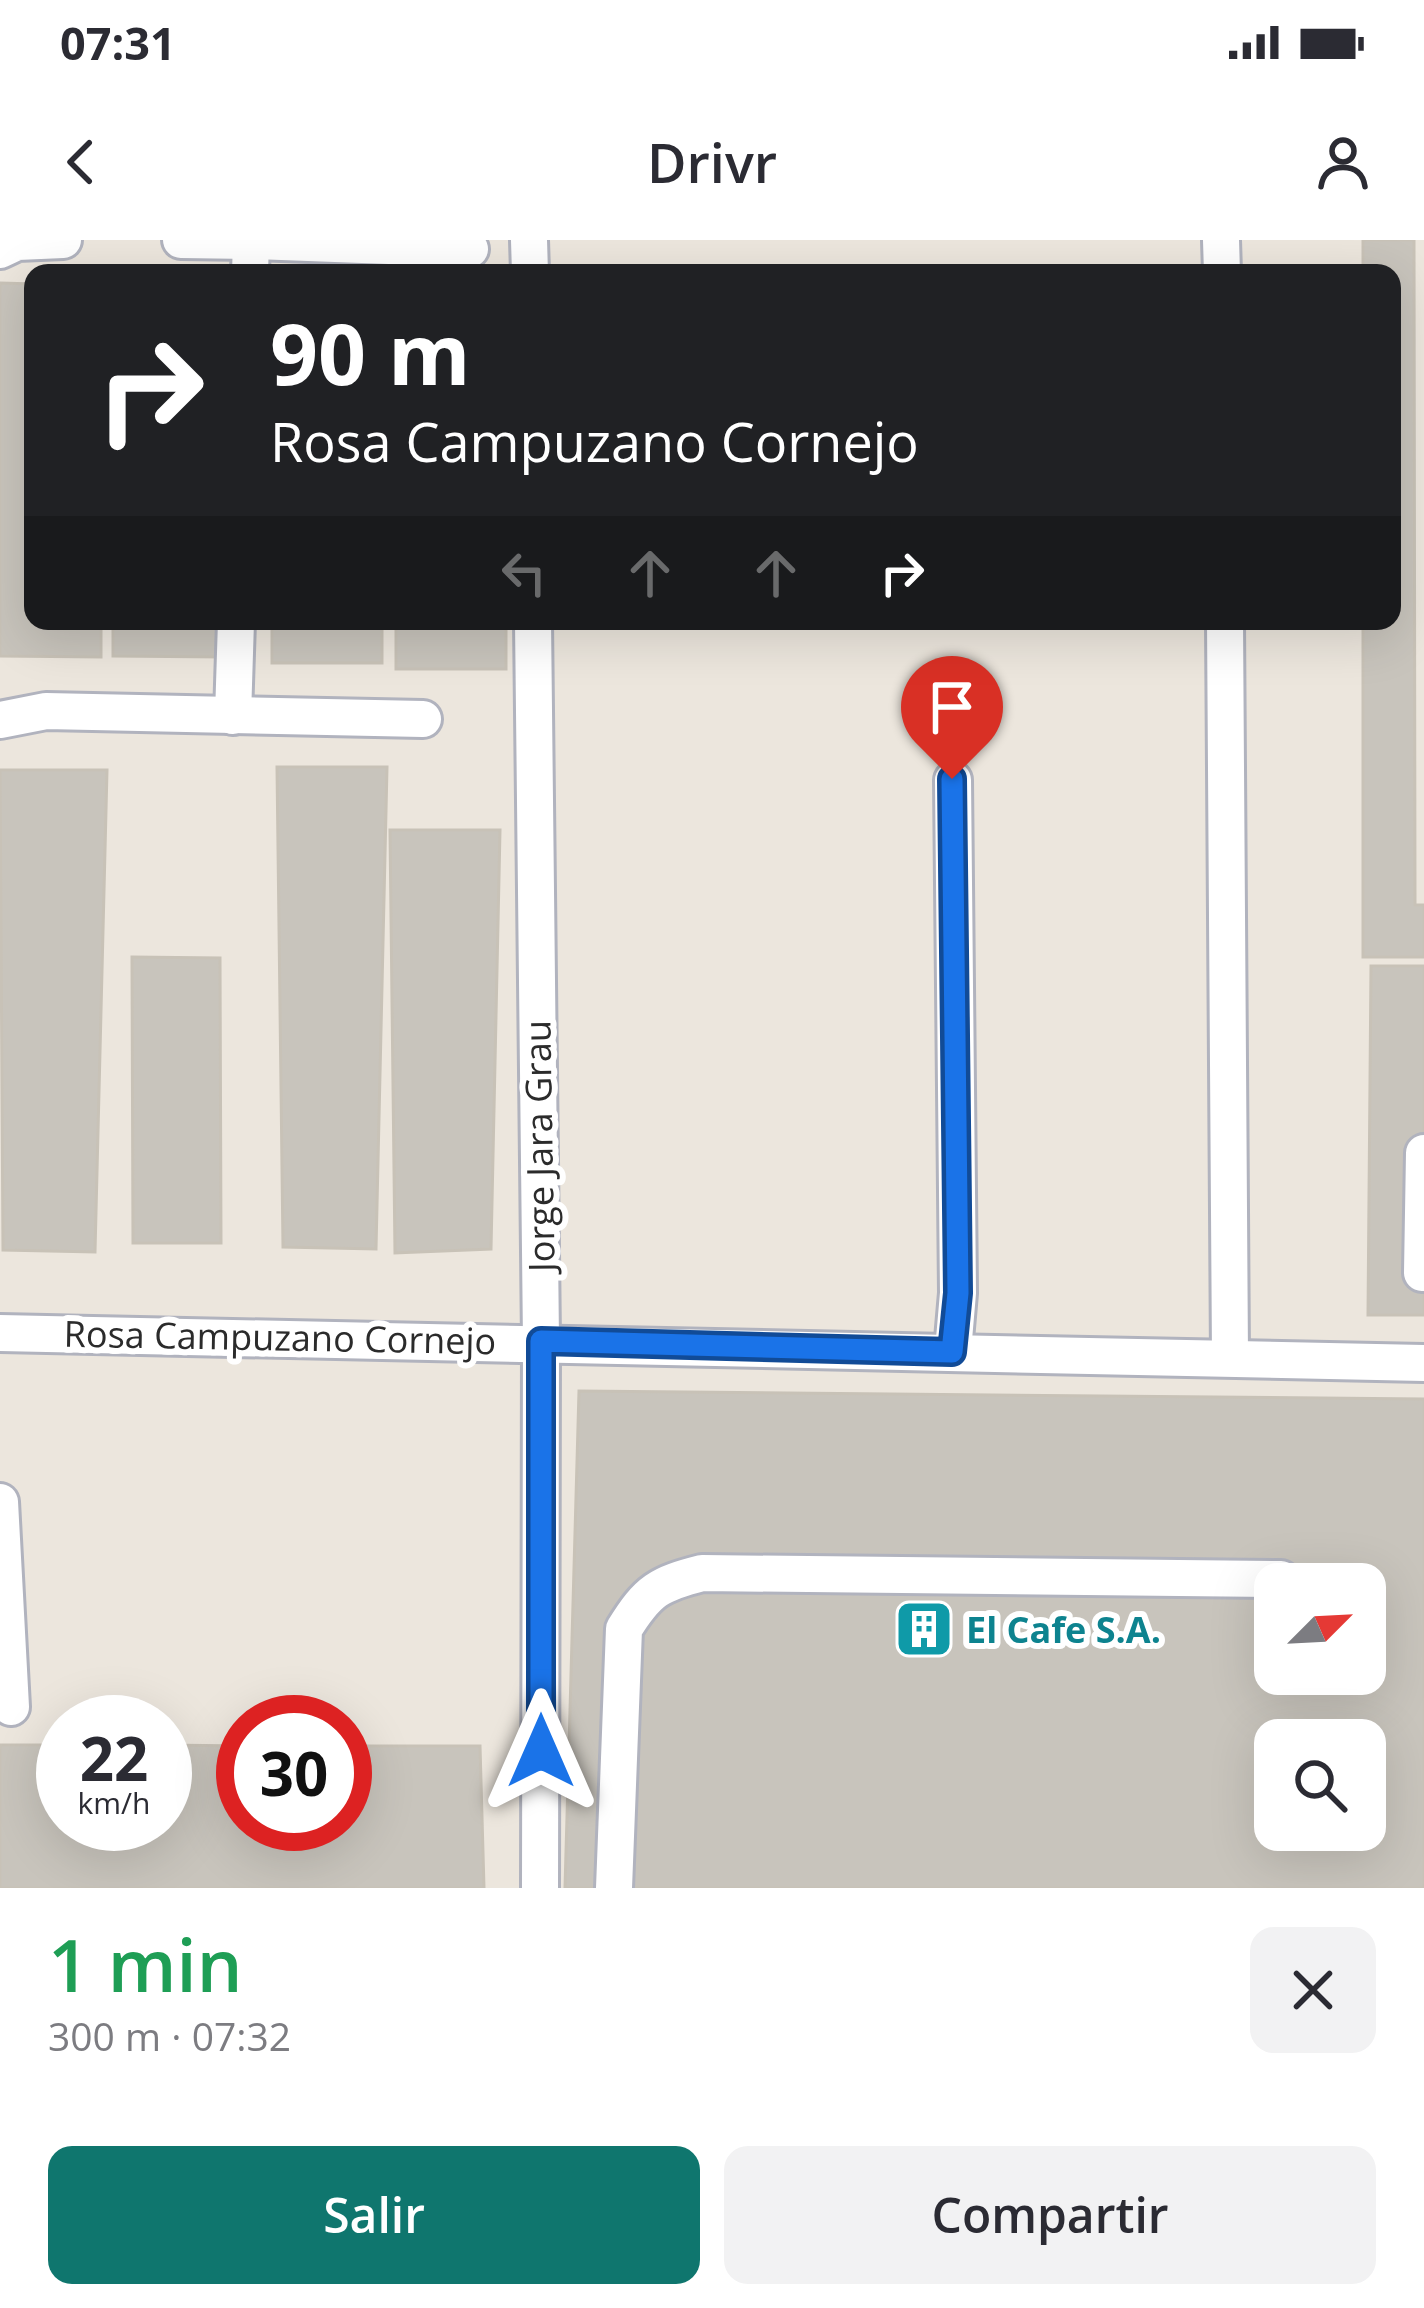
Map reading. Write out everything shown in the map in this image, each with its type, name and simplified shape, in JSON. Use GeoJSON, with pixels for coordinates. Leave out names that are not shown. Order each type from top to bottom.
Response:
{"type":"FeatureCollection","features":[{"type":"Feature","properties":{"kind":"street"},"geometry":{"type":"LineString","coordinates":[[0,250],[17,242],[63,240]]}},
{"type":"Feature","properties":{"kind":"street"},"geometry":{"type":"LineString","coordinates":[[181,240],[470,249]]}},
{"type":"Feature","properties":{"kind":"street"},"geometry":{"type":"LineString","coordinates":[[233,716],[236,630]]}},
{"type":"Feature","properties":{"kind":"street","name":"Jorge Jara Grau"},"geometry":{"type":"LineString","coordinates":[[533,630],[541,1341],[540,1888]]}},
{"type":"Feature","properties":{"kind":"street"},"geometry":{"type":"LineString","coordinates":[[1225,630],[1230,1358]]}},
{"type":"Feature","properties":{"kind":"street"},"geometry":{"type":"LineString","coordinates":[[0,721],[46,711],[423,719]]}},
{"type":"Feature","properties":{"kind":"street"},"geometry":{"type":"LineString","coordinates":[[952,779],[958,1293],[952,1352]]}},
{"type":"Feature","properties":{"kind":"street"},"geometry":{"type":"LineString","coordinates":[[1422,1273],[1424,1153]]}},
{"type":"Feature","properties":{"kind":"street","name":"Rosa Campuzano Cornejo"},"geometry":{"type":"LineString","coordinates":[[0,1336],[541,1341],[1424,1363]]}},
{"type":"Feature","properties":{"kind":"street"},"geometry":{"type":"LineString","coordinates":[[0,1502],[11,1707]]}},
{"type":"Feature","properties":{"kind":"street"},"geometry":{"type":"LineString","coordinates":[[614,1888],[624,1629],[640,1602],[661,1584],[702,1574],[1254,1580]]}},
{"type":"Feature","properties":{"kind":"building"},"geometry":{"type":"Polygon","coordinates":[[[1363,240],[1414,240],[1415,905],[1424,905],[1424,957],[1363,957],[1363,630],[1401,630],[1401,264],[1363,264],[1363,240]]]}},
{"type":"Feature","properties":{"kind":"building"},"geometry":{"type":"Polygon","coordinates":[[[0,283],[24,284],[24,630],[101,630],[101,657],[0,656],[0,283]]]}},
{"type":"Feature","properties":{"kind":"building"},"geometry":{"type":"Polygon","coordinates":[[[113,630],[223,630],[223,657],[113,656],[113,630]]]}},
{"type":"Feature","properties":{"kind":"building"},"geometry":{"type":"Polygon","coordinates":[[[272,630],[382,630],[382,663],[272,663],[272,630]]]}},
{"type":"Feature","properties":{"kind":"building"},"geometry":{"type":"Polygon","coordinates":[[[396,630],[506,630],[506,669],[396,669],[396,630]]]}},
{"type":"Feature","properties":{"kind":"building"},"geometry":{"type":"Polygon","coordinates":[[[277,767],[387,767],[376,1249],[283,1247],[277,767]]]}},
{"type":"Feature","properties":{"kind":"building"},"geometry":{"type":"Polygon","coordinates":[[[0,770],[107,770],[95,1252],[3,1250],[0,770]]]}},
{"type":"Feature","properties":{"kind":"building"},"geometry":{"type":"Polygon","coordinates":[[[390,830],[500,830],[491,1249],[395,1253],[390,830]]]}},
{"type":"Feature","properties":{"kind":"building"},"geometry":{"type":"Polygon","coordinates":[[[132,957],[220,958],[221,1243],[133,1243],[132,957]]]}},
{"type":"Feature","properties":{"kind":"building"},"geometry":{"type":"Polygon","coordinates":[[[1371,966],[1424,966],[1424,1315],[1368,1315],[1371,966]]]}},
{"type":"Feature","properties":{"kind":"building","name":"El Cafe S.A."},"geometry":{"type":"Polygon","coordinates":[[[579,1391],[1424,1399],[1424,1888],[565,1888],[579,1391]]]}},
{"type":"Feature","properties":{"kind":"building"},"geometry":{"type":"Polygon","coordinates":[[[0,1745],[36,1745],[36,1851],[192,1851],[192,1745],[216,1746],[216,1851],[372,1851],[372,1746],[480,1746],[484,1888],[0,1888],[0,1745]]]}},
{"type":"Feature","properties":{"kind":"place","name":"El Cafe S.A."},"geometry":{"type":"Point","coordinates":[924,1629]}},
{"type":"Feature","properties":{"kind":"route"},"geometry":{"type":"LineString","coordinates":[[541,1751],[541,1341],[952,1352],[958,1293],[952,779]]}}]}
